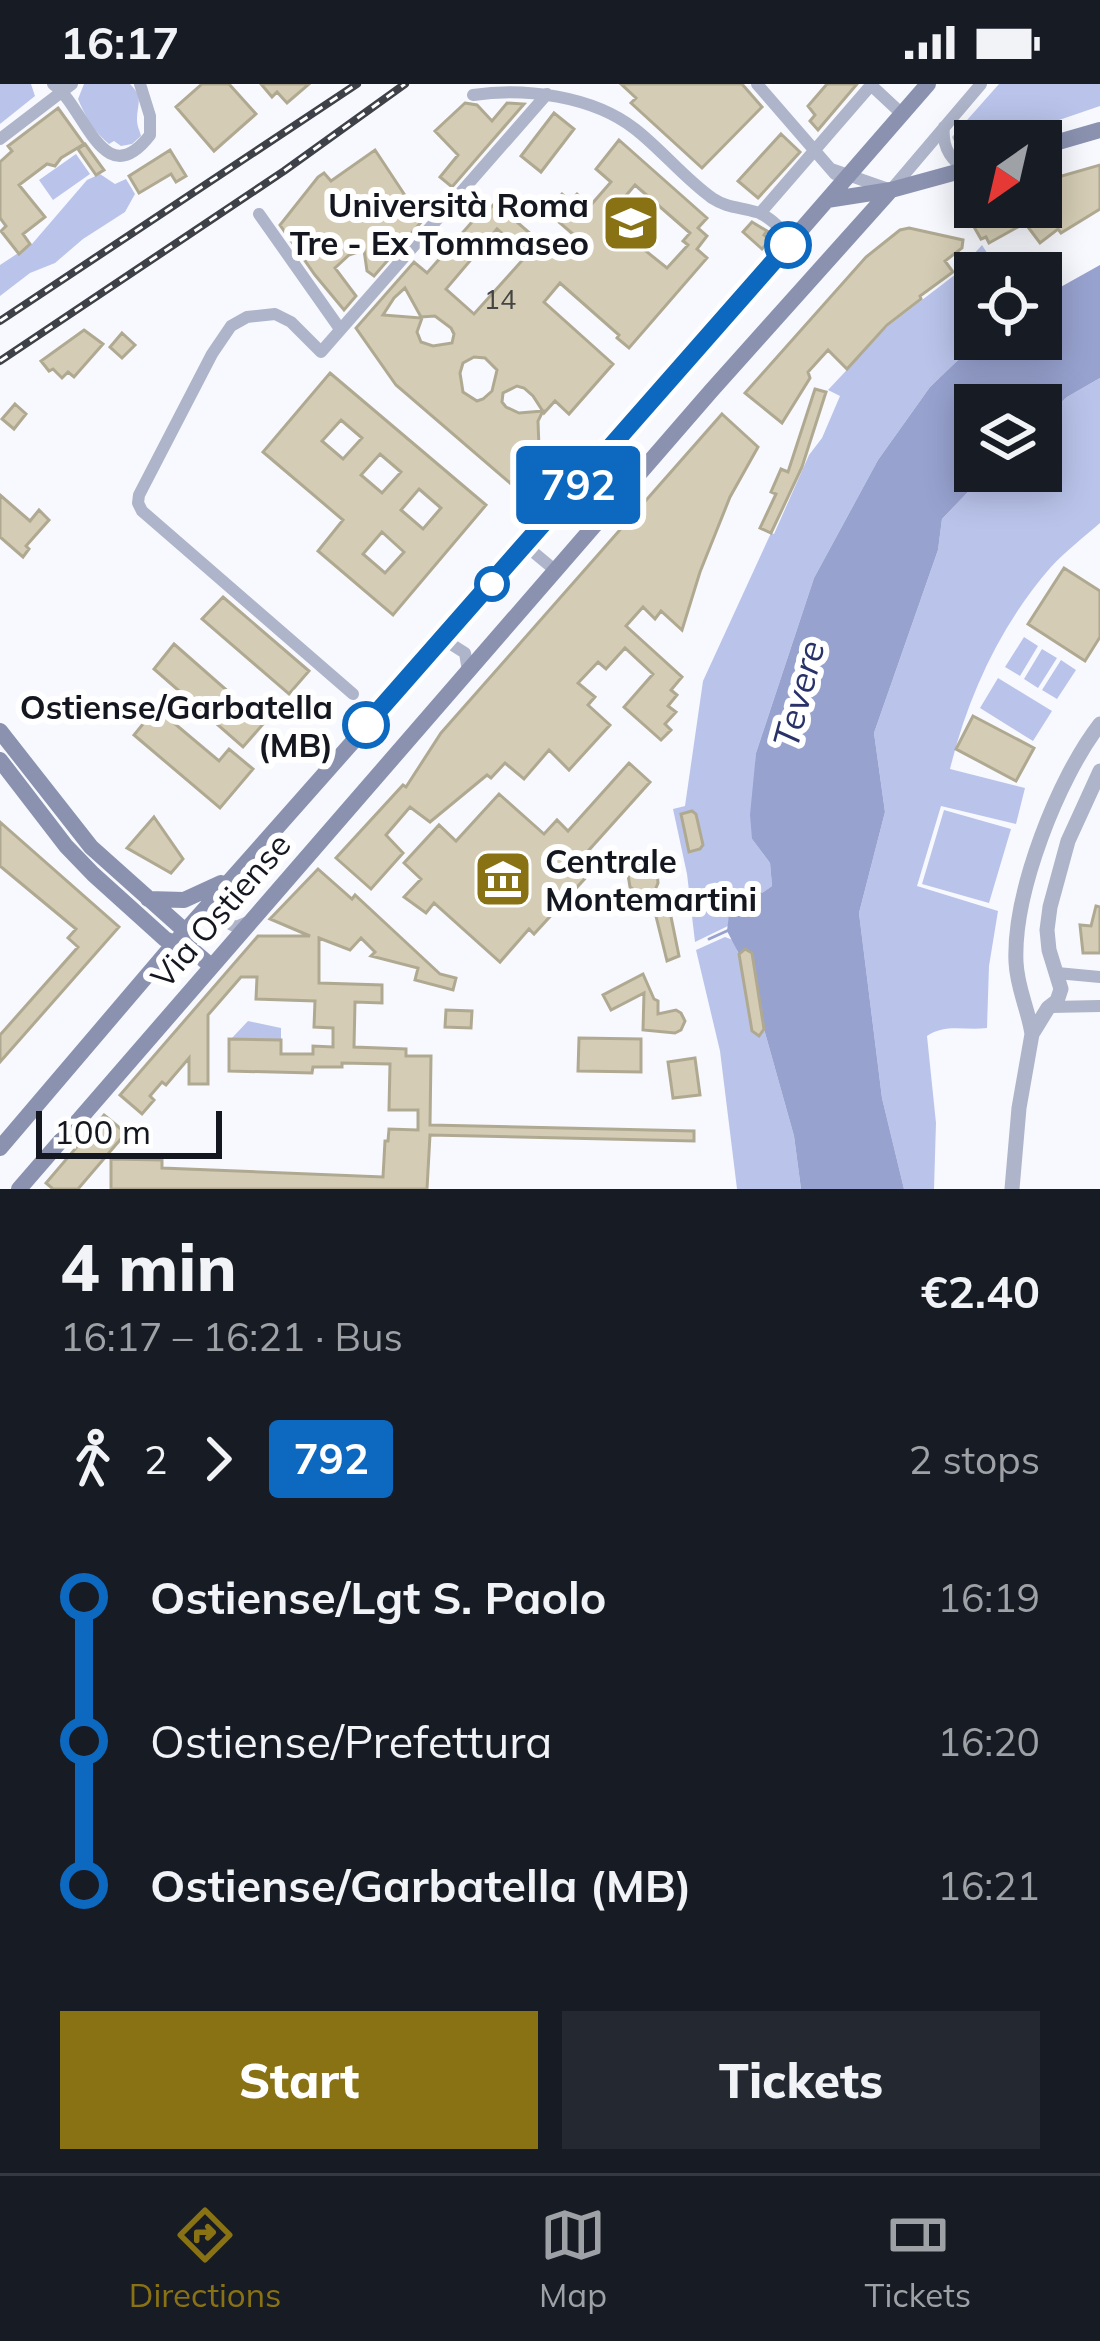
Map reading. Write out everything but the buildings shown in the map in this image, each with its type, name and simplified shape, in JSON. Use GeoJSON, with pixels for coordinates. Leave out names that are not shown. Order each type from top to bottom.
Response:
{"type":"FeatureCollection","features":[{"type":"Feature","properties":{"kind":"main road"},"geometry":{"type":"LineString","coordinates":[[844,181],[928,84]]}},
{"type":"Feature","properties":{"kind":"main road"},"geometry":{"type":"LineString","coordinates":[[1062,141],[1100,130]]}},
{"type":"Feature","properties":{"kind":"main road"},"geometry":{"type":"LineString","coordinates":[[844,181],[891,190],[954,173]]}},
{"type":"Feature","properties":{"kind":"main road","name":"Via Ostiense"},"geometry":{"type":"LineString","coordinates":[[0,1148],[844,181]]}},
{"type":"Feature","properties":{"kind":"main road","name":"Via Ostiense"},"geometry":{"type":"LineString","coordinates":[[19,1189],[891,190]]}},
{"type":"Feature","properties":{"kind":"main road"},"geometry":{"type":"LineString","coordinates":[[0,731],[76,829],[179,938]]}},
{"type":"Feature","properties":{"kind":"main road"},"geometry":{"type":"LineString","coordinates":[[0,760],[82,863],[212,966]]}},
{"type":"Feature","properties":{"kind":"main road"},"geometry":{"type":"LineString","coordinates":[[147,899],[192,898],[235,875]]}},
{"type":"Feature","properties":{"kind":"street"},"geometry":{"type":"LineString","coordinates":[[0,139],[63,86],[99,145],[118,157],[144,143],[151,132],[140,84]]}},
{"type":"Feature","properties":{"kind":"street"},"geometry":{"type":"LineString","coordinates":[[757,84],[844,181],[857,213],[856,229]]}},
{"type":"Feature","properties":{"kind":"street"},"geometry":{"type":"LineString","coordinates":[[761,212],[871,84],[902,114]]}},
{"type":"Feature","properties":{"kind":"street","name":"Via Ostiense"},"geometry":{"type":"LineString","coordinates":[[891,190],[981,84]]}},
{"type":"Feature","properties":{"kind":"street"},"geometry":{"type":"LineString","coordinates":[[473,95],[547,94],[623,121],[712,198],[761,212],[793,240]]}},
{"type":"Feature","properties":{"kind":"street"},"geometry":{"type":"LineString","coordinates":[[353,694],[142,511],[138,502],[212,354],[231,326],[247,316],[275,314],[291,322],[321,352],[547,94]]}},
{"type":"Feature","properties":{"kind":"street"},"geometry":{"type":"LineString","coordinates":[[944,125],[943,138],[954,160]]}},
{"type":"Feature","properties":{"kind":"street"},"geometry":{"type":"LineString","coordinates":[[260,214],[340,328]]}},
{"type":"Feature","properties":{"kind":"street"},"geometry":{"type":"LineString","coordinates":[[526,546],[556,571]]}},
{"type":"Feature","properties":{"kind":"street"},"geometry":{"type":"LineString","coordinates":[[443,639],[465,653],[468,672]]}},
{"type":"Feature","properties":{"kind":"street"},"geometry":{"type":"LineString","coordinates":[[1012,1189],[1032,1034],[1016,957],[1020,922],[1041,838],[1075,763],[1100,724]]}},
{"type":"Feature","properties":{"kind":"street"},"geometry":{"type":"LineString","coordinates":[[1032,1034],[1061,989],[1047,930],[1053,890],[1100,771]]}},
{"type":"Feature","properties":{"kind":"street"},"geometry":{"type":"LineString","coordinates":[[219,893],[217,908],[224,921],[236,927],[251,921]]}},
{"type":"Feature","properties":{"kind":"street"},"geometry":{"type":"LineString","coordinates":[[1019,980],[1034,968],[1100,976]]}},
{"type":"Feature","properties":{"kind":"street"},"geometry":{"type":"LineString","coordinates":[[1027,1004],[1037,1009],[1100,1006]]}},
{"type":"Feature","properties":{"kind":"shaded area"},"geometry":{"type":"Polygon","coordinates":[[[0,84],[31,84],[35,96],[0,124],[0,84]]]}},
{"type":"Feature","properties":{"kind":"shaded area"},"geometry":{"type":"Polygon","coordinates":[[[84,84],[130,84],[138,97],[141,136],[132,144],[109,144],[90,123],[78,99],[84,84]]]}},
{"type":"Feature","properties":{"kind":"shaded area"},"geometry":{"type":"Polygon","coordinates":[[[999,84],[1100,84],[1100,106],[1059,120],[967,120],[999,84]]]}},
{"type":"Feature","properties":{"kind":"shaded area"},"geometry":{"type":"Polygon","coordinates":[[[76,154],[90,174],[53,200],[39,180],[76,154]]]}},
{"type":"Feature","properties":{"kind":"shaded area"},"geometry":{"type":"Polygon","coordinates":[[[100,174],[115,184],[126,179],[135,194],[125,212],[0,296],[0,265],[32,244],[87,180],[100,174]]]}},
{"type":"Feature","properties":{"kind":"shaded area"},"geometry":{"type":"Polygon","coordinates":[[[954,276],[954,360],[958,360],[930,387],[878,460],[814,578],[756,753],[752,839],[770,863],[772,886],[762,893],[732,897],[728,926],[695,942],[673,809],[685,806],[703,681],[809,455],[822,438],[840,396],[828,390],[888,326],[954,276]]]}},
{"type":"Feature","properties":{"kind":"shaded area"},"geometry":{"type":"Polygon","coordinates":[[[1100,378],[1100,523],[1033,589],[1002,636],[966,714],[950,769],[1025,788],[1016,824],[941,806],[917,886],[998,911],[989,966],[987,1028],[949,1029],[927,1036],[936,1123],[934,1189],[904,1189],[882,1098],[859,913],[885,812],[874,733],[938,550],[942,519],[968,492],[1062,492],[1062,401],[1100,378]]]}},
{"type":"Feature","properties":{"kind":"shaded area"},"geometry":{"type":"Polygon","coordinates":[[[1024,637],[1038,646],[1020,676],[1005,667],[1024,637]]]}},
{"type":"Feature","properties":{"kind":"shaded area"},"geometry":{"type":"Polygon","coordinates":[[[1042,649],[1057,658],[1038,688],[1024,679],[1042,649]]]}},
{"type":"Feature","properties":{"kind":"shaded area"},"geometry":{"type":"Polygon","coordinates":[[[1061,660],[1076,670],[1057,699],[1042,690],[1061,660]]]}},
{"type":"Feature","properties":{"kind":"shaded area"},"geometry":{"type":"Polygon","coordinates":[[[998,678],[1052,711],[1033,741],[980,708],[998,678]]]}},
{"type":"Feature","properties":{"kind":"shaded area"},"geometry":{"type":"Polygon","coordinates":[[[944,810],[1011,829],[989,903],[922,884],[944,810]]]}},
{"type":"Feature","properties":{"kind":"shaded area"},"geometry":{"type":"Polygon","coordinates":[[[725,937],[733,940],[739,955],[752,1031],[759,1035],[764,1029],[794,1136],[801,1189],[737,1189],[720,1051],[696,950],[725,937]]]}},
{"type":"Feature","properties":{"kind":"shaded area"},"geometry":{"type":"Polygon","coordinates":[[[248,1021],[281,1028],[281,1040],[231,1039],[248,1021]]]}},
{"type":"Feature","properties":{"kind":"water","name":"Tevere"},"geometry":{"type":"Polygon","coordinates":[[[1100,265],[1100,378],[1062,401],[1062,384],[954,384],[954,492],[968,492],[942,519],[938,550],[874,733],[885,812],[859,913],[882,1098],[904,1189],[801,1189],[794,1136],[764,1029],[752,953],[744,950],[739,954],[727,931],[731,897],[748,889],[762,893],[772,886],[770,863],[752,839],[756,753],[814,578],[878,460],[930,387],[958,360],[1062,360],[1062,286],[1100,265]]]}},
{"type":"Feature","properties":{"kind":"waterway"},"geometry":{"type":"LineString","coordinates":[[709,939],[729,930]]}},
{"type":"Feature","properties":{"kind":"railway"},"geometry":{"type":"LineString","coordinates":[[0,321],[357,84]]}},
{"type":"Feature","properties":{"kind":"railway"},"geometry":{"type":"LineString","coordinates":[[0,361],[405,84]]}},
{"type":"Feature","properties":{"kind":"bus line","name":"792"},"geometry":{"type":"LineString","coordinates":[[366,725],[788,245]]}},
{"type":"Feature","properties":{"kind":"place","name":"Università Roma Tre - Ex Tommaseo"},"geometry":{"type":"Point","coordinates":[631,223]}},
{"type":"Feature","properties":{"kind":"place","name":"Ostiense/Garbatella (MB)"},"geometry":{"type":"Point","coordinates":[366,725]}},
{"type":"Feature","properties":{"kind":"place","name":"Centrale Montemartini"},"geometry":{"type":"Point","coordinates":[503,879]}}]}
